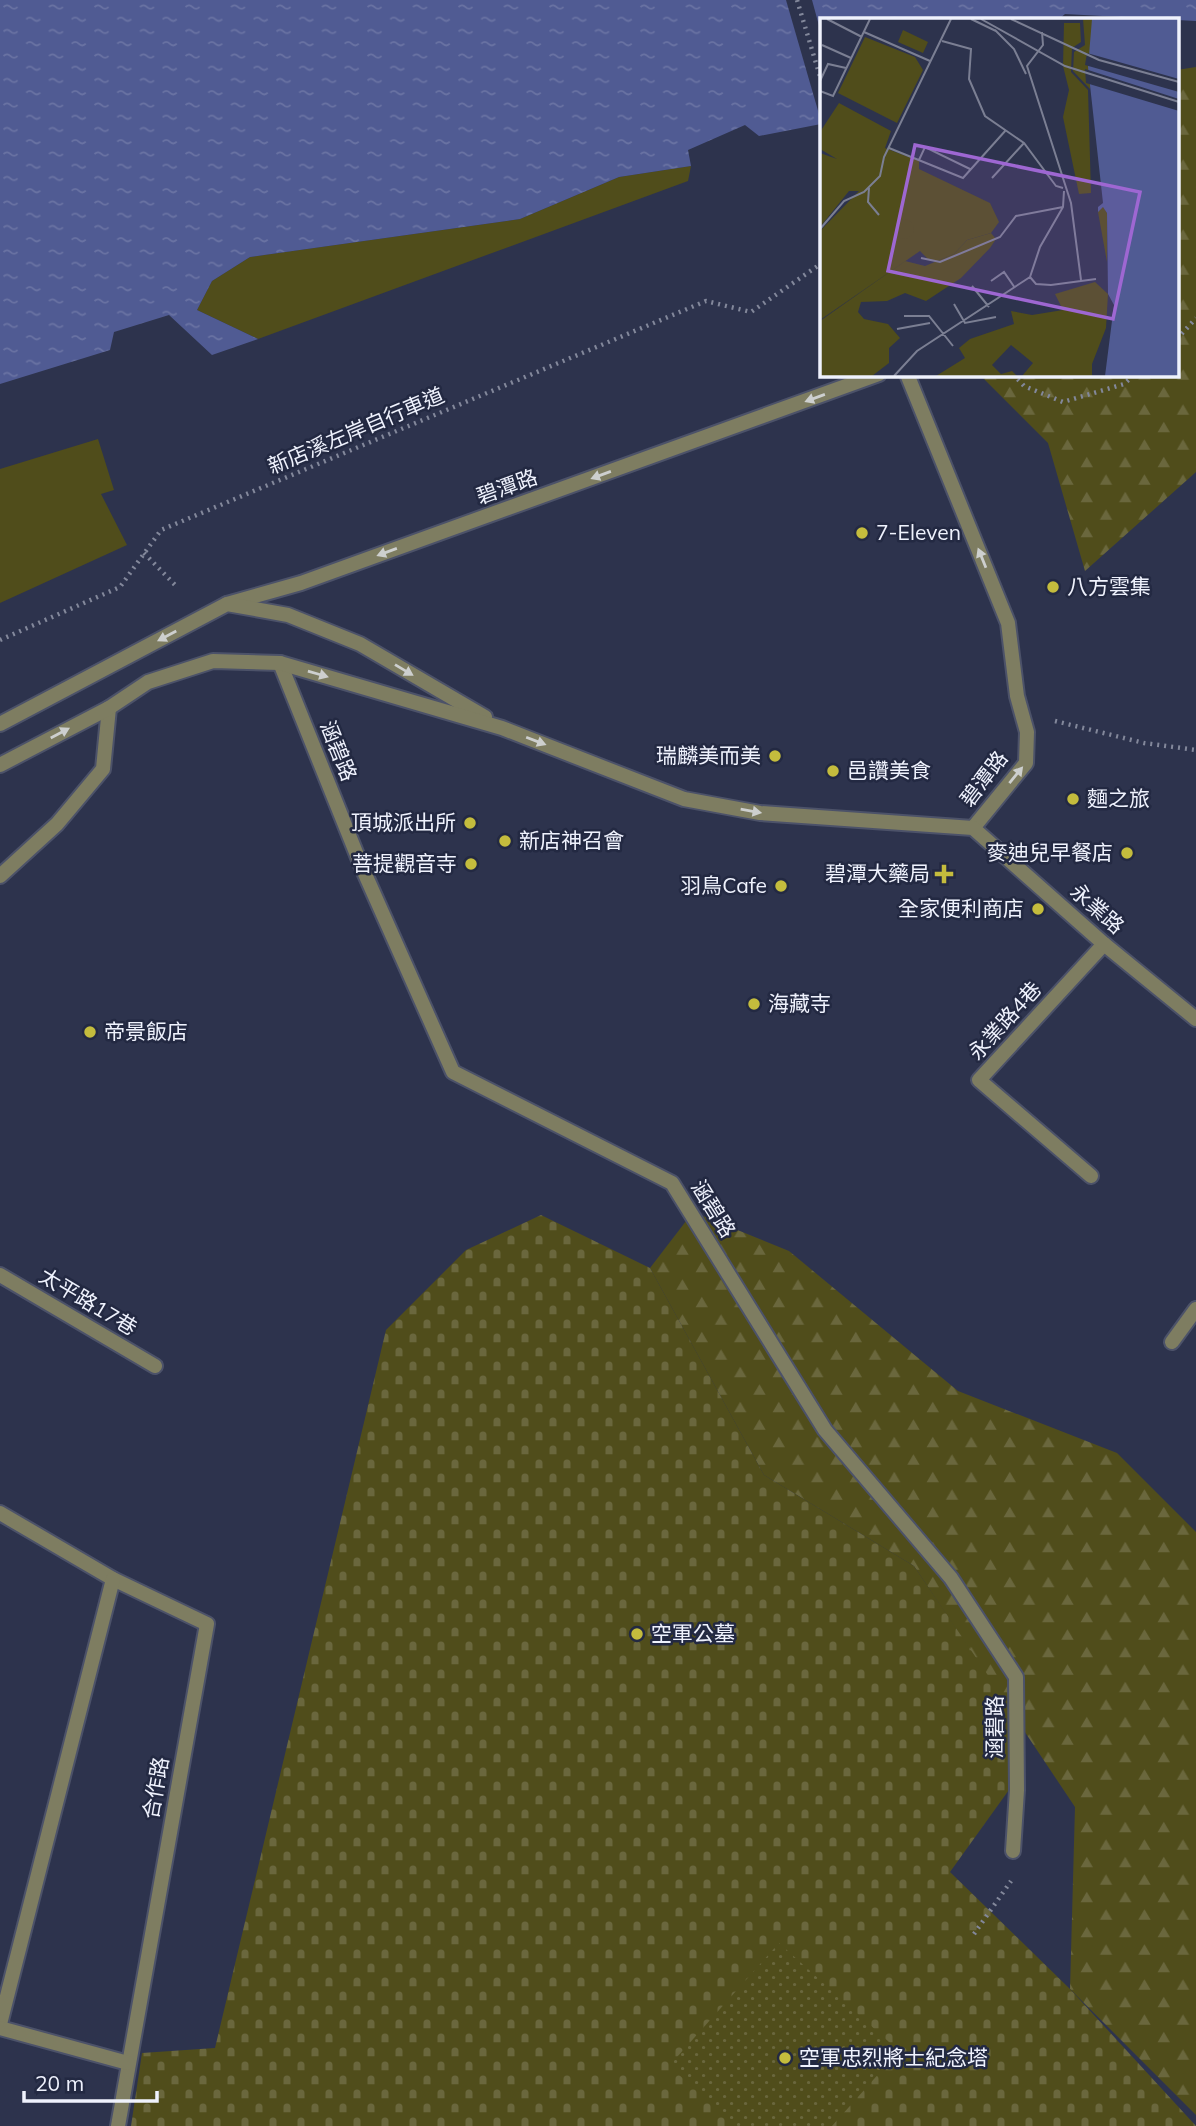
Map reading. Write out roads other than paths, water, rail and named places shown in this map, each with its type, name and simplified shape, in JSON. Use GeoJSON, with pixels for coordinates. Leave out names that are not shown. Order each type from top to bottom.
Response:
{"type":"FeatureCollection","features":[{"type":"Feature","properties":{"kind":"street","name":"碧潭路"},"geometry":{"type":"LineString","coordinates":[[0,724],[227,604],[301,583],[873,376]]}},
{"type":"Feature","properties":{"kind":"street","name":"碧潭路"},"geometry":{"type":"LineString","coordinates":[[0,765],[109,708],[148,682],[213,661],[280,663],[502,728],[684,799],[760,813],[973,828],[1026,763],[1027,732],[1017,696],[1008,623],[908,376]]}},
{"type":"Feature","properties":{"kind":"street","name":"碧潭路"},"geometry":{"type":"LineString","coordinates":[[227,604],[288,615],[360,644],[502,728]]}},
{"type":"Feature","properties":{"kind":"street","name":"涵碧路"},"geometry":{"type":"LineString","coordinates":[[280,663],[361,865],[453,1072],[672,1183],[825,1430],[951,1578],[1016,1677],[1017,1790],[1013,1850]]}},
{"type":"Feature","properties":{"kind":"street"},"geometry":{"type":"LineString","coordinates":[[0,876],[57,824],[103,769],[109,708]]}},
{"type":"Feature","properties":{"kind":"street","name":"永業路"},"geometry":{"type":"LineString","coordinates":[[973,828],[1104,944],[1196,1019]]}},
{"type":"Feature","properties":{"kind":"street","name":"永業路4巷"},"geometry":{"type":"LineString","coordinates":[[1091,1176],[979,1080],[1104,944]]}},
{"type":"Feature","properties":{"kind":"street","name":"太平路17巷"},"geometry":{"type":"LineString","coordinates":[[0,1275],[155,1366]]}},
{"type":"Feature","properties":{"kind":"street"},"geometry":{"type":"LineString","coordinates":[[1172,1342],[1196,1309]]}},
{"type":"Feature","properties":{"kind":"street","name":"合作路"},"geometry":{"type":"LineString","coordinates":[[0,1513],[113,1579],[207,1624],[118,2126]]}},
{"type":"Feature","properties":{"kind":"street"},"geometry":{"type":"LineString","coordinates":[[113,1579],[0,2026],[128,2063]]}},
{"type":"Feature","properties":{"kind":"water"},"geometry":{"type":"Polygon","coordinates":[[[0,0],[1196,0],[1196,21],[1065,14],[1060,18],[820,18],[820,124],[759,136],[745,125],[688,150],[691,166],[619,177],[520,219],[250,257],[212,281],[197,310],[258,339],[212,355],[169,315],[114,332],[110,350],[0,384],[0,0]]]}},
{"type":"Feature","properties":{"kind":"place","name":"7-Eleven"},"geometry":{"type":"Point","coordinates":[862,533]}},
{"type":"Feature","properties":{"kind":"place","name":"八方雲集"},"geometry":{"type":"Point","coordinates":[1053,587]}},
{"type":"Feature","properties":{"kind":"place","name":"瑞麟美而美"},"geometry":{"type":"Point","coordinates":[775,756]}},
{"type":"Feature","properties":{"kind":"place","name":"邑讚美食"},"geometry":{"type":"Point","coordinates":[833,771]}},
{"type":"Feature","properties":{"kind":"place","name":"麵之旅"},"geometry":{"type":"Point","coordinates":[1073,799]}},
{"type":"Feature","properties":{"kind":"place","name":"頂城派出所"},"geometry":{"type":"Point","coordinates":[470,823]}},
{"type":"Feature","properties":{"kind":"place","name":"新店神召會"},"geometry":{"type":"Point","coordinates":[505,841]}},
{"type":"Feature","properties":{"kind":"place","name":"麥迪兒早餐店"},"geometry":{"type":"Point","coordinates":[1127,853]}},
{"type":"Feature","properties":{"kind":"place","name":"菩提觀音寺"},"geometry":{"type":"Point","coordinates":[471,864]}},
{"type":"Feature","properties":{"kind":"place","name":"碧潭大藥局"},"geometry":{"type":"Point","coordinates":[944,874]}},
{"type":"Feature","properties":{"kind":"place","name":"羽鳥Cafe"},"geometry":{"type":"Point","coordinates":[781,886]}},
{"type":"Feature","properties":{"kind":"place","name":"全家便利商店"},"geometry":{"type":"Point","coordinates":[1038,909]}},
{"type":"Feature","properties":{"kind":"place","name":"海藏寺"},"geometry":{"type":"Point","coordinates":[754,1004]}},
{"type":"Feature","properties":{"kind":"place","name":"帝景飯店"},"geometry":{"type":"Point","coordinates":[90,1032]}},
{"type":"Feature","properties":{"kind":"place","name":"空軍公墓"},"geometry":{"type":"Point","coordinates":[637,1634]}},
{"type":"Feature","properties":{"kind":"place","name":"空軍忠烈將士紀念塔"},"geometry":{"type":"Point","coordinates":[785,2058]}}]}
